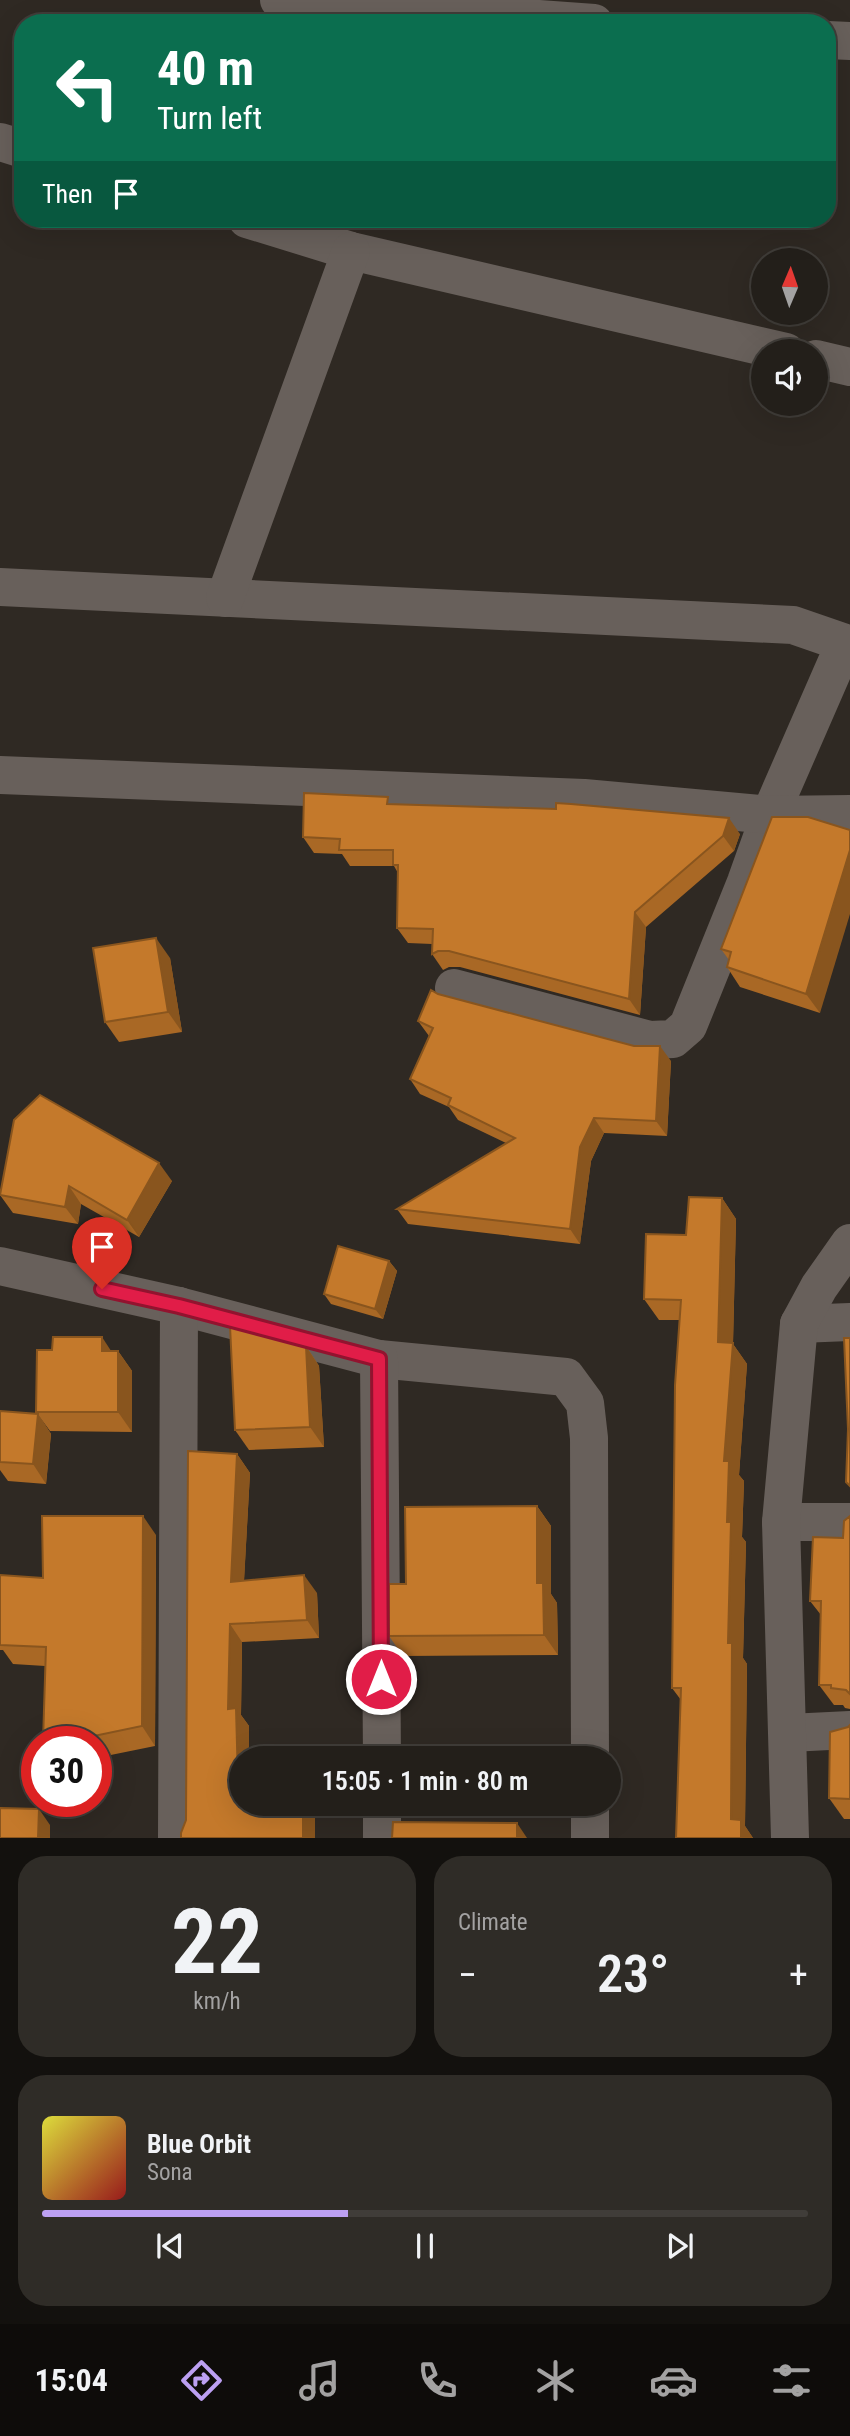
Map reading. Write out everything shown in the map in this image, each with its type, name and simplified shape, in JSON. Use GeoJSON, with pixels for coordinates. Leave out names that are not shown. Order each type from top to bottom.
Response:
{"type":"FeatureCollection","features":[{"type":"Feature","properties":{"kind":"street"},"geometry":{"type":"LineString","coordinates":[[279,0],[471,14]]}},
{"type":"Feature","properties":{"kind":"street"},"geometry":{"type":"LineString","coordinates":[[276,228],[351,251],[751,344]]}},
{"type":"Feature","properties":{"kind":"street"},"geometry":{"type":"LineString","coordinates":[[225,598],[351,251]]}},
{"type":"Feature","properties":{"kind":"street"},"geometry":{"type":"LineString","coordinates":[[828,362],[850,367]]}},
{"type":"Feature","properties":{"kind":"street"},"geometry":{"type":"LineString","coordinates":[[0,587],[793,625],[848,633],[770,815],[688,1026],[673,1040],[650,1040],[454,988]]}},
{"type":"Feature","properties":{"kind":"street"},"geometry":{"type":"LineString","coordinates":[[0,775],[584,798],[770,815],[850,814]]}},
{"type":"Feature","properties":{"kind":"street"},"geometry":{"type":"LineString","coordinates":[[790,1838],[781,1522],[799,1324],[819,1287],[850,1242]]}},
{"type":"Feature","properties":{"kind":"street"},"geometry":{"type":"LineString","coordinates":[[0,1266],[179,1306],[379,1359],[566,1377],[585,1403],[589,1438],[590,1746]]}},
{"type":"Feature","properties":{"kind":"street"},"geometry":{"type":"LineString","coordinates":[[177,1838],[179,1306]]}},
{"type":"Feature","properties":{"kind":"street"},"geometry":{"type":"LineString","coordinates":[[799,1324],[850,1322]]}},
{"type":"Feature","properties":{"kind":"street"},"geometry":{"type":"LineString","coordinates":[[379,1359],[382,1746]]}},
{"type":"Feature","properties":{"kind":"street"},"geometry":{"type":"LineString","coordinates":[[781,1522],[850,1522]]}},
{"type":"Feature","properties":{"kind":"street"},"geometry":{"type":"LineString","coordinates":[[789,1733],[850,1730]]}},
{"type":"Feature","properties":{"kind":"street"},"geometry":{"type":"LineString","coordinates":[[382,1816],[382,1838]]}},
{"type":"Feature","properties":{"kind":"street"},"geometry":{"type":"LineString","coordinates":[[590,1816],[590,1838]]}},
{"type":"Feature","properties":{"kind":"building"},"geometry":{"type":"Polygon","coordinates":[[[304,793],[388,797],[387,804],[556,809],[556,803],[729,818],[723,836],[635,912],[629,999],[449,951],[432,954],[433,929],[397,928],[398,865],[393,865],[393,850],[339,850],[340,839],[303,837],[304,793]]]}},
{"type":"Feature","properties":{"kind":"building"},"geometry":{"type":"Polygon","coordinates":[[[772,817],[808,817],[850,830],[850,850],[806,994],[727,967],[731,952],[721,949],[772,817]]]}},
{"type":"Feature","properties":{"kind":"building"},"geometry":{"type":"Polygon","coordinates":[[[156,938],[168,1012],[105,1022],[93,948],[156,938]]]}},
{"type":"Feature","properties":{"kind":"building"},"geometry":{"type":"Polygon","coordinates":[[[431,990],[634,1046],[660,1046],[656,1121],[594,1118],[580,1147],[570,1229],[397,1209],[515,1138],[448,1105],[451,1098],[410,1079],[433,1028],[418,1021],[431,990]]]}},
{"type":"Feature","properties":{"kind":"building"},"geometry":{"type":"Polygon","coordinates":[[[40,1095],[159,1163],[127,1220],[69,1186],[65,1207],[0,1195],[14,1120],[40,1095]]]}},
{"type":"Feature","properties":{"kind":"building"},"geometry":{"type":"Polygon","coordinates":[[[689,1197],[722,1198],[718,1342],[733,1343],[724,1461],[729,1461],[727,1522],[731,1522],[728,1643],[732,1643],[731,1819],[741,1820],[741,1838],[676,1838],[681,1688],[672,1688],[675,1385],[681,1300],[644,1299],[646,1234],[686,1235],[689,1197]]]}},
{"type":"Feature","properties":{"kind":"building"},"geometry":{"type":"Polygon","coordinates":[[[338,1246],[389,1261],[375,1309],[324,1294],[338,1246]]]}},
{"type":"Feature","properties":{"kind":"building"},"geometry":{"type":"Polygon","coordinates":[[[230,1326],[306,1346],[310,1427],[235,1430],[230,1326]]]}},
{"type":"Feature","properties":{"kind":"building"},"geometry":{"type":"Polygon","coordinates":[[[53,1337],[102,1337],[102,1351],[118,1351],[118,1412],[36,1412],[37,1350],[52,1350],[53,1337]]]}},
{"type":"Feature","properties":{"kind":"building"},"geometry":{"type":"Polygon","coordinates":[[[844,1338],[850,1338],[850,1486],[846,1482],[848,1429],[844,1338]]]}},
{"type":"Feature","properties":{"kind":"building"},"geometry":{"type":"Polygon","coordinates":[[[0,1411],[38,1414],[33,1464],[0,1462],[0,1411]]]}},
{"type":"Feature","properties":{"kind":"building"},"geometry":{"type":"Polygon","coordinates":[[[188,1451],[237,1454],[231,1582],[304,1575],[307,1620],[230,1624],[228,1709],[236,1708],[237,1746],[229,1746],[229,1816],[303,1816],[303,1838],[181,1838],[186,1820],[188,1451]]]}},
{"type":"Feature","properties":{"kind":"building"},"geometry":{"type":"Polygon","coordinates":[[[537,1506],[537,1583],[543,1583],[544,1635],[389,1636],[389,1584],[406,1584],[405,1507],[537,1506]]]}},
{"type":"Feature","properties":{"kind":"building"},"geometry":{"type":"Polygon","coordinates":[[[42,1516],[143,1516],[142,1726],[112,1732],[112,1726],[43,1726],[46,1647],[0,1645],[0,1575],[43,1578],[42,1516]]]}},
{"type":"Feature","properties":{"kind":"building"},"geometry":{"type":"Polygon","coordinates":[[[850,1516],[850,1694],[846,1690],[831,1688],[831,1685],[819,1685],[821,1601],[810,1601],[813,1537],[843,1538],[844,1521],[850,1516]]]}},
{"type":"Feature","properties":{"kind":"building"},"geometry":{"type":"Polygon","coordinates":[[[850,1725],[850,1799],[829,1798],[830,1732],[850,1725]]]}},
{"type":"Feature","properties":{"kind":"building"},"geometry":{"type":"Polygon","coordinates":[[[0,1808],[21,1809],[21,1817],[39,1817],[38,1838],[0,1838],[0,1808]]]}},
{"type":"Feature","properties":{"kind":"building"},"geometry":{"type":"Polygon","coordinates":[[[393,1822],[517,1823],[517,1838],[392,1838],[393,1822]]]}},
{"type":"Feature","properties":{"kind":"route"},"geometry":{"type":"LineString","coordinates":[[102,1289],[179,1306],[379,1359],[381,1679]]}}]}
